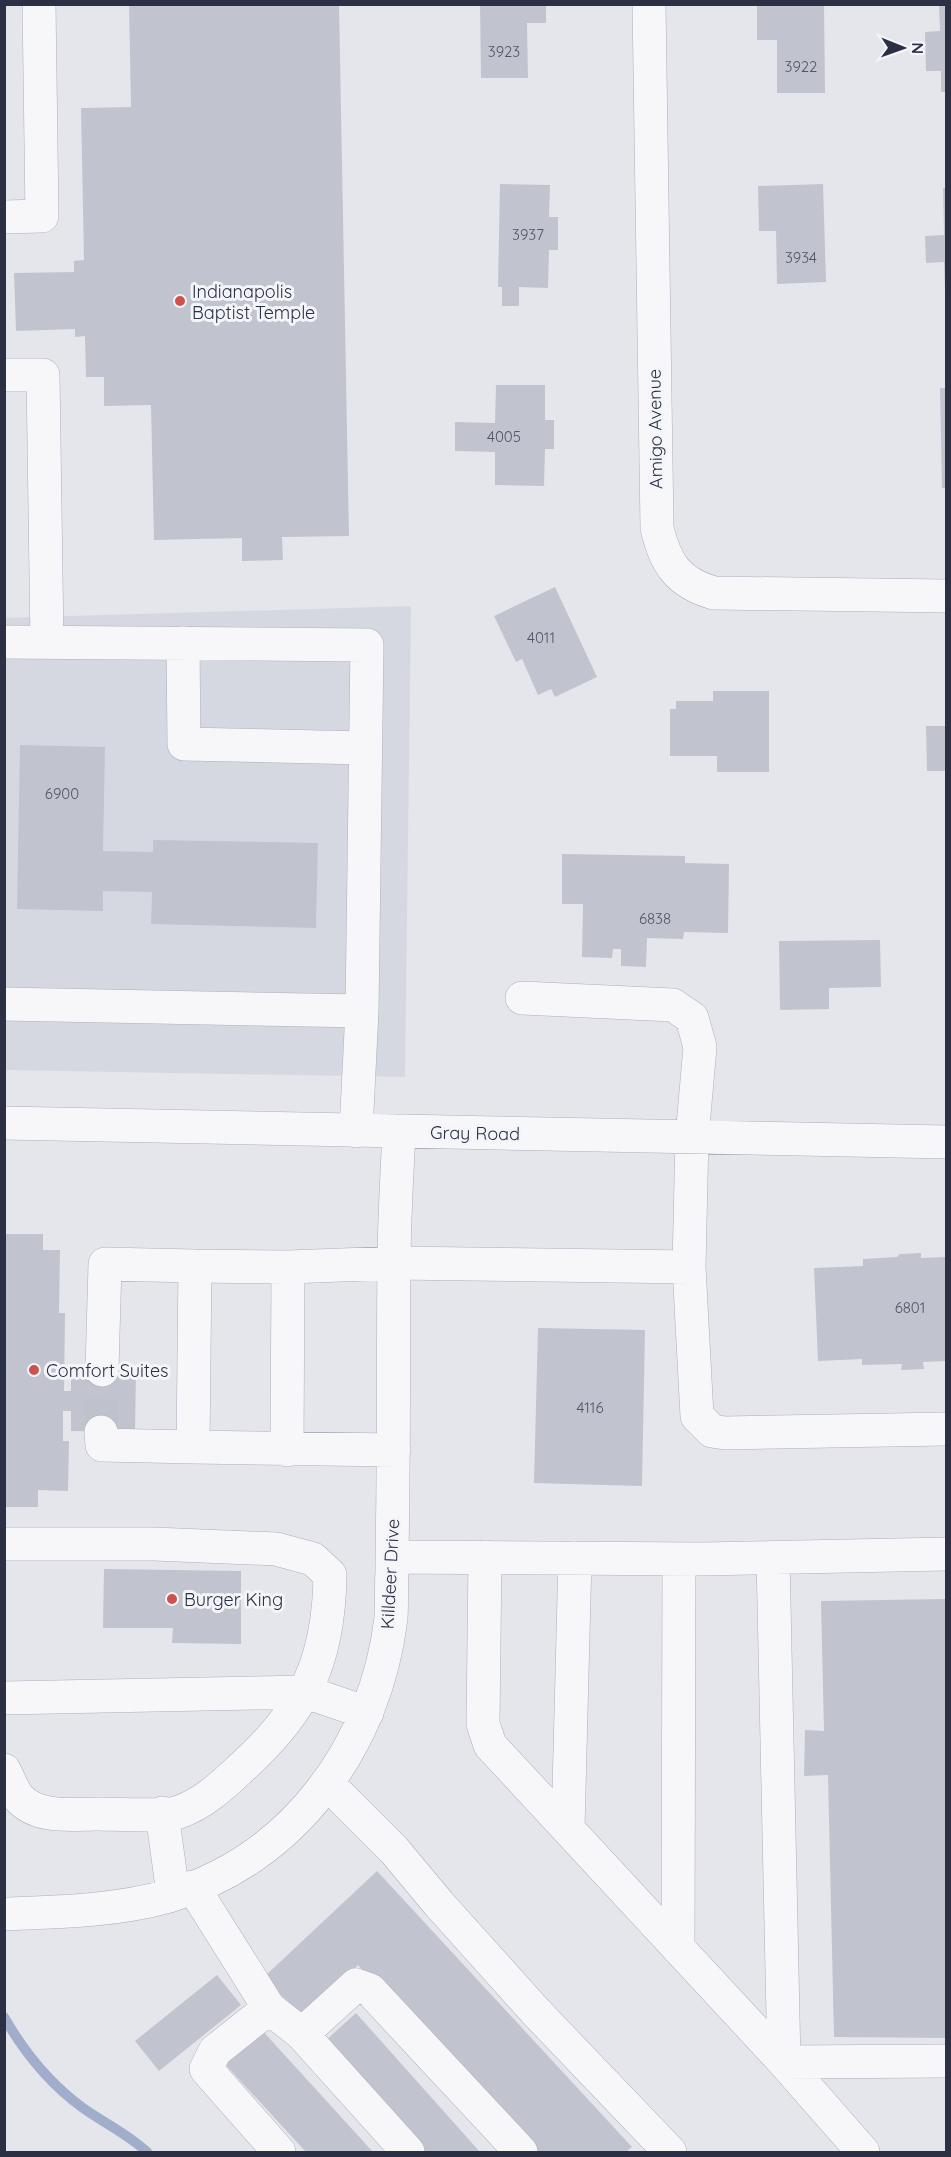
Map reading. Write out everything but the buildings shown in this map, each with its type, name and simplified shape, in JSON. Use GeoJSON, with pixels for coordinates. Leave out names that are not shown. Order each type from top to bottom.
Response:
{"type":"FeatureCollection","features":[{"type":"Feature","properties":{"kind":"street"},"geometry":{"type":"LineString","coordinates":[[4,217],[42,216],[39,4]]}},
{"type":"Feature","properties":{"kind":"street","name":"Amigo Avenue"},"geometry":{"type":"LineString","coordinates":[[649,4],[657,528],[661,548],[677,574],[684,580],[714,593],[946,596]]}},
{"type":"Feature","properties":{"kind":"street"},"geometry":{"type":"LineString","coordinates":[[4,375],[43,375],[47,642]]}},
{"type":"Feature","properties":{"kind":"street"},"geometry":{"type":"LineString","coordinates":[[4,642],[367,645],[362,1011],[356,1131]]}},
{"type":"Feature","properties":{"kind":"street"},"geometry":{"type":"LineString","coordinates":[[183,644],[184,744],[365,748]]}},
{"type":"Feature","properties":{"kind":"street"},"geometry":{"type":"LineString","coordinates":[[522,998],[673,1005],[692,1018],[700,1047],[692,1137],[689,1267],[698,1416],[712,1431],[725,1433],[946,1429]]}},
{"type":"Feature","properties":{"kind":"street"},"geometry":{"type":"LineString","coordinates":[[4,1004],[362,1011]]}},
{"type":"Feature","properties":{"kind":"street","name":"Gray Road"},"geometry":{"type":"LineString","coordinates":[[4,1123],[946,1142]]}},
{"type":"Feature","properties":{"kind":"street","name":"Killdeer Drive"},"geometry":{"type":"LineString","coordinates":[[20,1914],[120,1907],[183,1891],[230,1870],[271,1843],[295,1821],[328,1784],[361,1728],[378,1682],[391,1617],[394,1263],[399,1131]]}},
{"type":"Feature","properties":{"kind":"street"},"geometry":{"type":"LineString","coordinates":[[102,1370],[105,1264],[288,1267],[394,1263],[689,1267]]}},
{"type":"Feature","properties":{"kind":"street"},"geometry":{"type":"LineString","coordinates":[[193,1447],[195,1266]]}},
{"type":"Feature","properties":{"kind":"street"},"geometry":{"type":"LineString","coordinates":[[287,1450],[288,1267]]}},
{"type":"Feature","properties":{"kind":"street"},"geometry":{"type":"LineString","coordinates":[[101,1431],[102,1445],[287,1450],[394,1450]]}},
{"type":"Feature","properties":{"kind":"street"},"geometry":{"type":"LineString","coordinates":[[4,1545],[153,1544],[276,1549],[313,1559],[330,1575],[330,1611],[319,1662],[306,1692],[266,1747],[212,1795],[178,1813],[39,1812],[20,1798],[4,1770]]}},
{"type":"Feature","properties":{"kind":"street"},"geometry":{"type":"LineString","coordinates":[[392,1557],[679,1559],[946,1554]]}},
{"type":"Feature","properties":{"kind":"street"},"geometry":{"type":"LineString","coordinates":[[485,1557],[483,1724],[490,1745],[784,2062],[863,2152]]}},
{"type":"Feature","properties":{"kind":"street"},"geometry":{"type":"LineString","coordinates":[[773,1557],[784,2062]]}},
{"type":"Feature","properties":{"kind":"street"},"geometry":{"type":"LineString","coordinates":[[568,1829],[575,1558]]}},
{"type":"Feature","properties":{"kind":"street"},"geometry":{"type":"LineString","coordinates":[[678,1948],[679,1559]]}},
{"type":"Feature","properties":{"kind":"street"},"geometry":{"type":"LineString","coordinates":[[4,1698],[306,1692],[367,1713]]}},
{"type":"Feature","properties":{"kind":"street"},"geometry":{"type":"LineString","coordinates":[[328,1784],[394,1850],[439,1904],[663,2150]]}},
{"type":"Feature","properties":{"kind":"street"},"geometry":{"type":"LineString","coordinates":[[162,1814],[183,1891],[269,2008],[300,2032],[408,2152]]}},
{"type":"Feature","properties":{"kind":"street"},"geometry":{"type":"LineString","coordinates":[[300,2032],[302,2034],[356,1985],[370,1990],[521,2152]]}},
{"type":"Feature","properties":{"kind":"street"},"geometry":{"type":"LineString","coordinates":[[269,2008],[215,2050],[206,2069],[279,2152]]}},
{"type":"Feature","properties":{"kind":"street"},"geometry":{"type":"LineString","coordinates":[[784,2062],[946,2061]]}},
{"type":"Feature","properties":{"kind":"shaded area"},"geometry":{"type":"Polygon","coordinates":[[[411,606],[405,1077],[5,1070],[4,618],[411,606]]]}},
{"type":"Feature","properties":{"kind":"waterway"},"geometry":{"type":"LineString","coordinates":[[4,2017],[29,2055],[60,2089],[83,2108],[124,2134],[147,2152]]}},
{"type":"Feature","properties":{"kind":"tunnel"},"geometry":{"type":"LineString","coordinates":[[101,1432],[102,1370]]}},
{"type":"Feature","properties":{"kind":"place","name":"Indianapolis Baptist Temple"},"geometry":{"type":"Point","coordinates":[180,301]}},
{"type":"Feature","properties":{"kind":"place","name":"Comfort Suites"},"geometry":{"type":"Point","coordinates":[34,1370]}},
{"type":"Feature","properties":{"kind":"place","name":"Burger King"},"geometry":{"type":"Point","coordinates":[172,1599]}}]}
